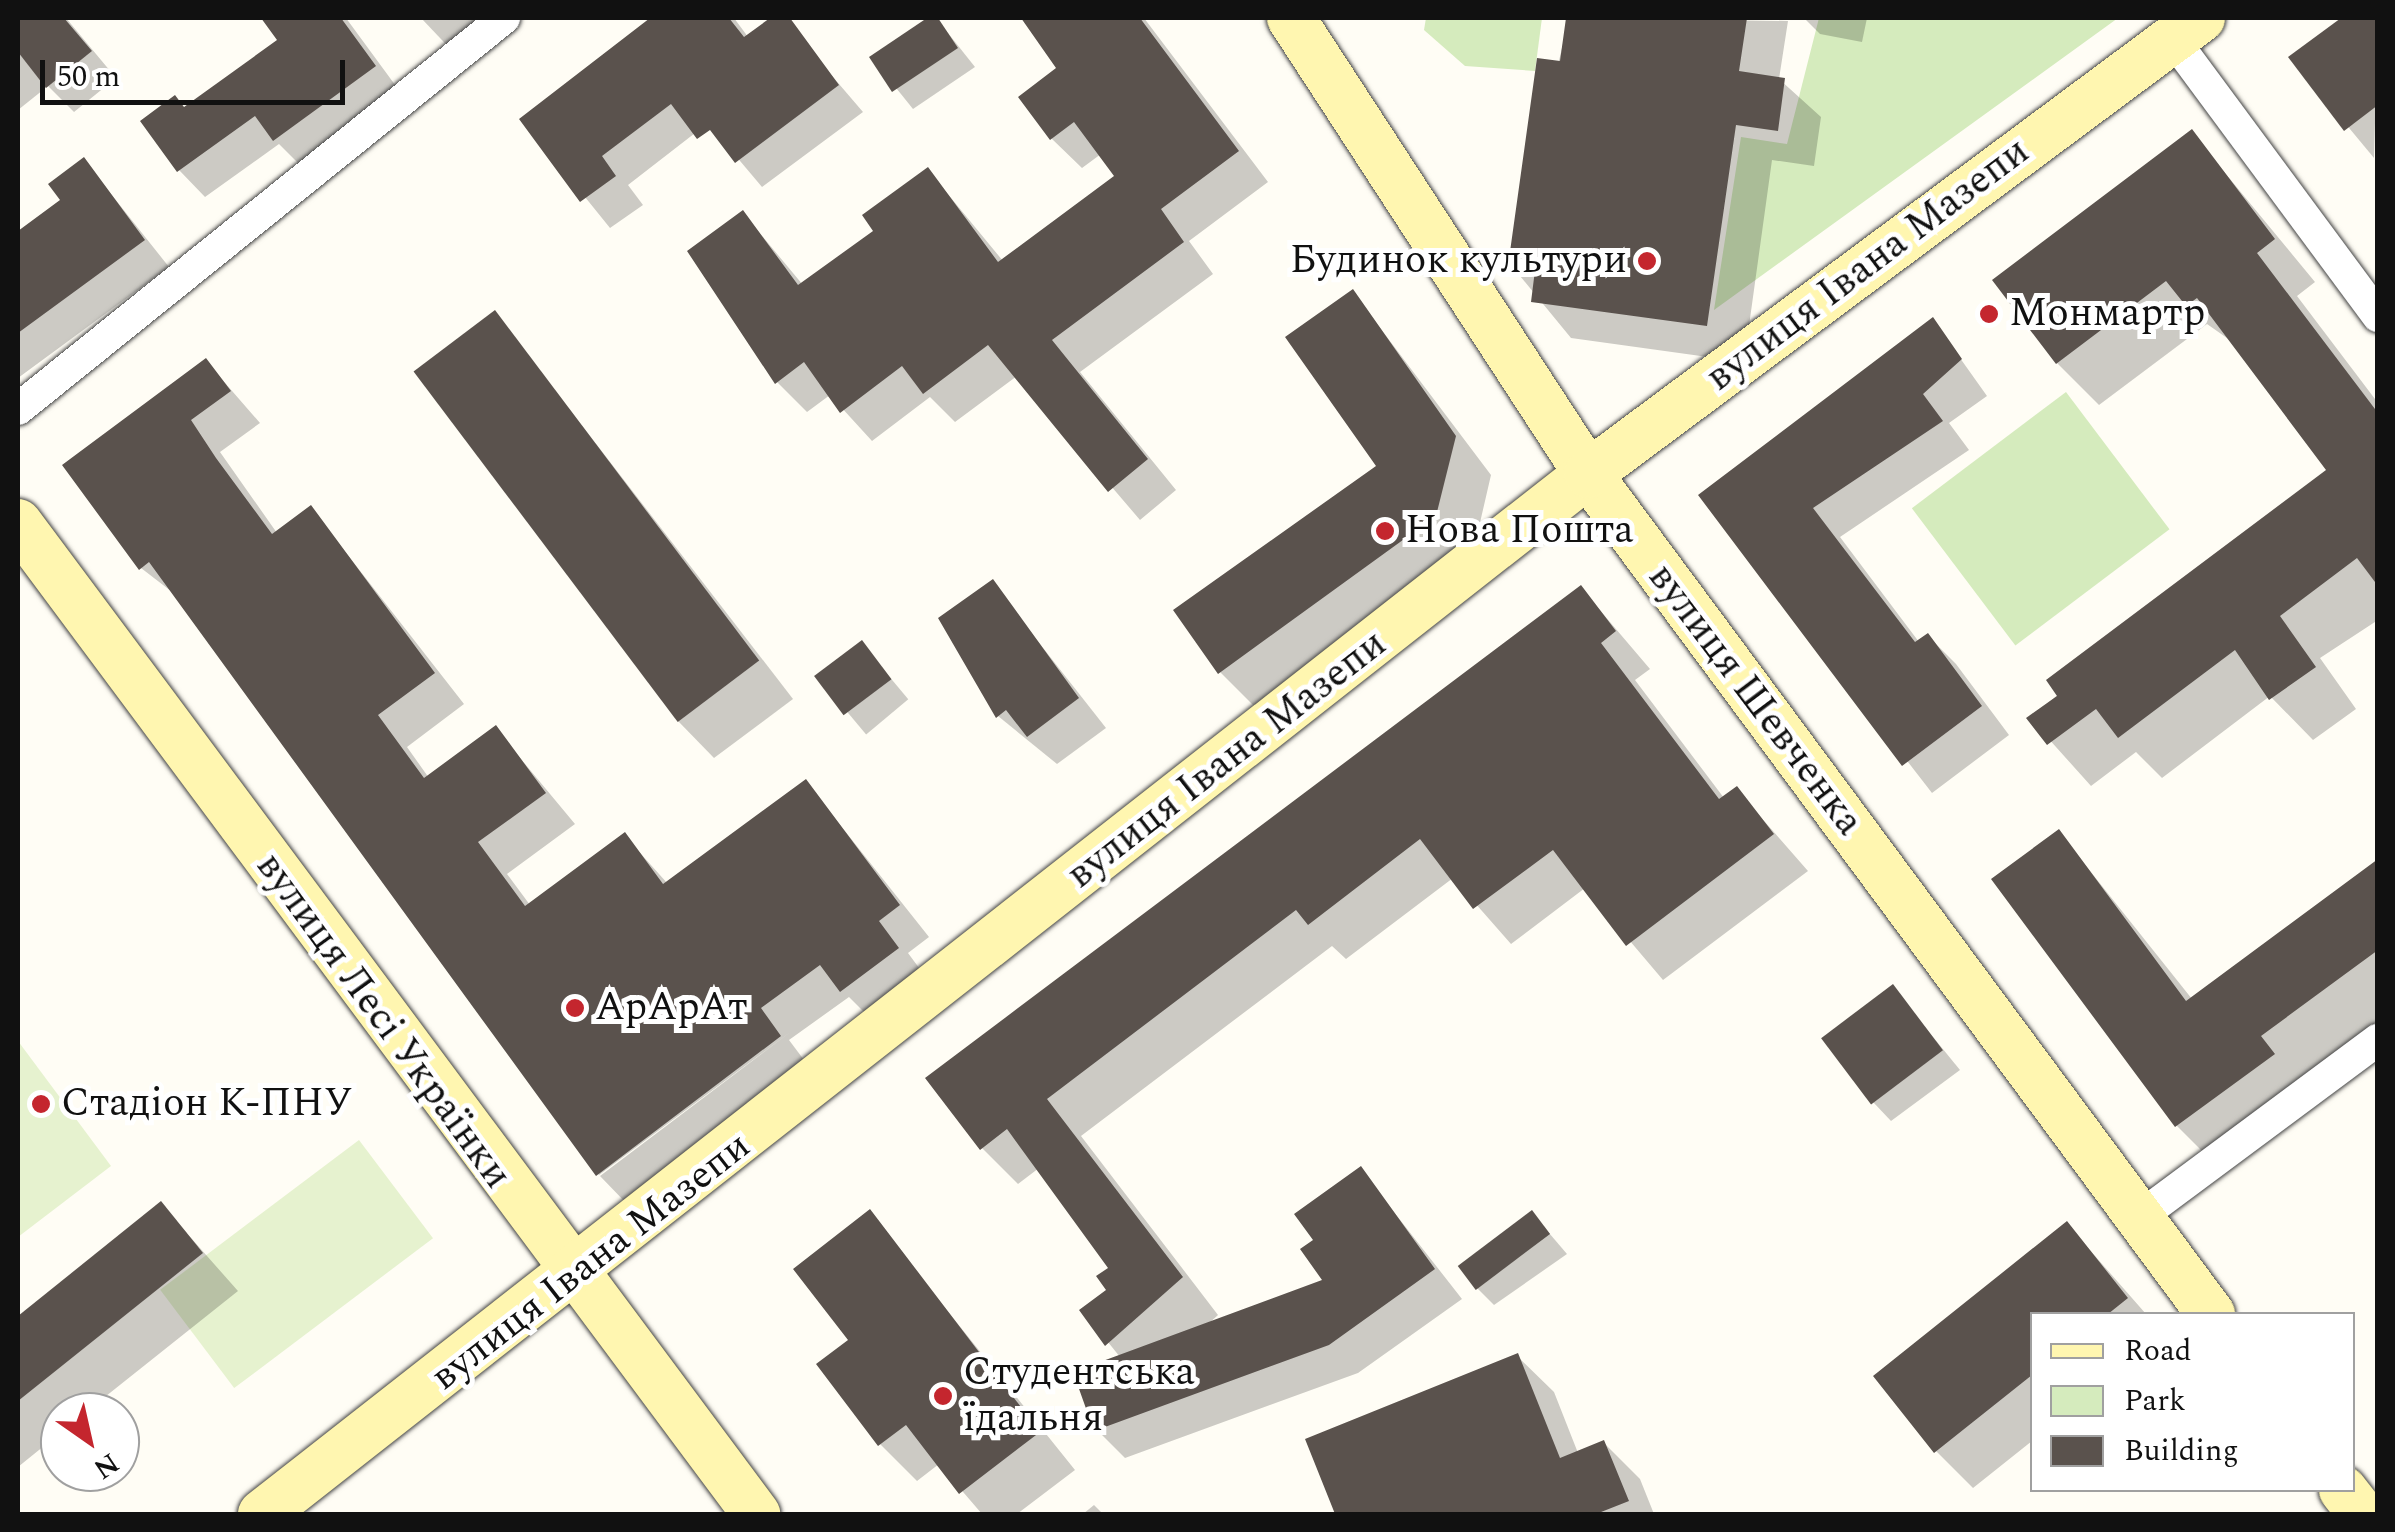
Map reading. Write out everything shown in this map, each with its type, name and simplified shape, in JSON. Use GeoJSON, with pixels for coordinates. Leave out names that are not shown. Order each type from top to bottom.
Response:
{"type":"FeatureCollection","features":[{"type":"Feature","properties":{"kind":"street"},"geometry":{"type":"LineString","coordinates":[[18,409],[504,18]]}},
{"type":"Feature","properties":{"kind":"street","name":"вулиця Шевченка"},"geometry":{"type":"LineString","coordinates":[[1291,18],[1588,474],[2209,1312]]}},
{"type":"Feature","properties":{"kind":"street"},"geometry":{"type":"LineString","coordinates":[[2187,28],[2378,316]]}},
{"type":"Feature","properties":{"kind":"street","name":"вулиця Івана Мазепи"},"geometry":{"type":"LineString","coordinates":[[262,1514],[573,1279],[1588,474],[2187,28]]}},
{"type":"Feature","properties":{"kind":"street","name":"вулиця Лесі Українки"},"geometry":{"type":"LineString","coordinates":[[18,522],[573,1279],[756,1514]]}},
{"type":"Feature","properties":{"kind":"street"},"geometry":{"type":"LineString","coordinates":[[2138,1218],[2378,1040]]}},
{"type":"Feature","properties":{"kind":"street"},"geometry":{"type":"LineString","coordinates":[[2345,1492],[2362,1514]]}},
{"type":"Feature","properties":{"kind":"green space"},"geometry":{"type":"Polygon","coordinates":[[[1426,18],[1542,18],[1535,71],[1465,66],[1424,30],[1426,18]]]}},
{"type":"Feature","properties":{"kind":"green space"},"geometry":{"type":"Polygon","coordinates":[[[1819,18],[2118,18],[1714,310],[1741,137],[1787,144],[1819,18]]]}},
{"type":"Feature","properties":{"kind":"green space"},"geometry":{"type":"Polygon","coordinates":[[[2066,392],[2170,529],[2015,646],[1912,508],[2066,392]]]}},
{"type":"Feature","properties":{"kind":"green space","name":"Стадіон К-ПНУ"},"geometry":{"type":"Polygon","coordinates":[[[18,1041],[111,1166],[18,1237],[18,1041]]]}},
{"type":"Feature","properties":{"kind":"green space"},"geometry":{"type":"Polygon","coordinates":[[[359,1140],[433,1238],[234,1388],[160,1290],[359,1140]]]}},
{"type":"Feature","properties":{"kind":"building"},"geometry":{"type":"Polygon","coordinates":[[[18,18],[64,18],[92,51],[46,88],[18,52],[18,18]]]}},
{"type":"Feature","properties":{"kind":"building"},"geometry":{"type":"Polygon","coordinates":[[[261,18],[341,18],[376,66],[273,141],[255,116],[177,172],[140,121],[175,95],[184,107],[277,40],[261,18]]]}},
{"type":"Feature","properties":{"kind":"building"},"geometry":{"type":"Polygon","coordinates":[[[650,18],[729,18],[744,37],[770,18],[790,18],[839,85],[735,163],[710,130],[697,139],[671,104],[602,156],[616,176],[580,202],[519,119],[650,18]]]}},
{"type":"Feature","properties":{"kind":"building"},"geometry":{"type":"Polygon","coordinates":[[[927,18],[938,18],[958,48],[892,92],[869,57],[927,18]]]}},
{"type":"Feature","properties":{"kind":"building"},"geometry":{"type":"Polygon","coordinates":[[[1021,18],[1140,18],[1239,151],[1161,209],[1184,242],[1052,340],[1148,459],[1108,492],[988,345],[923,394],[902,366],[840,413],[804,362],[775,384],[687,251],[743,210],[798,285],[873,231],[862,215],[928,167],[998,262],[1114,176],[1074,122],[1050,140],[1018,97],[1056,68],[1021,18]]]}},
{"type":"Feature","properties":{"kind":"building"},"geometry":{"type":"Polygon","coordinates":[[[1566,18],[1747,18],[1739,71],[1785,78],[1778,131],[1736,125],[1707,326],[1531,302],[1535,270],[1508,266],[1537,58],[1560,61],[1566,18]]]}},
{"type":"Feature","properties":{"kind":"building"},"geometry":{"type":"Polygon","coordinates":[[[2341,18],[2378,18],[2378,105],[2344,131],[2288,57],[2341,18]]]}},
{"type":"Feature","properties":{"kind":"building"},"geometry":{"type":"Polygon","coordinates":[[[2192,129],[2275,239],[2257,253],[2378,413],[2378,586],[2357,558],[2280,616],[2316,667],[2269,700],[2235,650],[2118,738],[2096,709],[2047,745],[2026,718],[2057,696],[2046,680],[2326,470],[2197,298],[2186,306],[2166,281],[2056,364],[1992,280],[2192,129]]]}},
{"type":"Feature","properties":{"kind":"building"},"geometry":{"type":"Polygon","coordinates":[[[84,157],[145,240],[18,333],[18,231],[60,200],[48,184],[84,157]]]}},
{"type":"Feature","properties":{"kind":"building"},"geometry":{"type":"Polygon","coordinates":[[[1353,289],[1456,436],[1436,516],[1218,674],[1173,610],[1376,466],[1285,337],[1353,289]]]}},
{"type":"Feature","properties":{"kind":"building"},"geometry":{"type":"Polygon","coordinates":[[[495,310],[759,661],[678,722],[414,371],[495,310]]]}},
{"type":"Feature","properties":{"kind":"building"},"geometry":{"type":"Polygon","coordinates":[[[1933,317],[1962,359],[1923,394],[1943,421],[1813,508],[1915,642],[1928,633],[1982,706],[1902,766],[1698,495],[1933,317]]]}},
{"type":"Feature","properties":{"kind":"building"},"geometry":{"type":"Polygon","coordinates":[[[206,358],[231,391],[191,420],[216,458],[272,534],[311,505],[435,673],[378,715],[424,778],[496,725],[546,793],[478,842],[525,906],[625,832],[663,884],[806,779],[900,905],[879,921],[899,948],[840,992],[820,965],[761,1008],[781,1036],[596,1176],[149,562],[139,570],[62,465],[206,358]]]}},
{"type":"Feature","properties":{"kind":"building"},"geometry":{"type":"Polygon","coordinates":[[[993,579],[1079,698],[1027,737],[1006,710],[996,718],[938,618],[993,579]]]}},
{"type":"Feature","properties":{"kind":"building"},"geometry":{"type":"Polygon","coordinates":[[[1581,585],[1616,631],[1601,643],[1719,799],[1737,786],[1774,834],[1626,946],[1553,850],[1473,909],[1420,839],[1308,925],[1296,910],[1047,1099],[1183,1277],[1105,1346],[1079,1310],[1106,1290],[1096,1276],[1108,1268],[1007,1129],[980,1150],[925,1078],[1581,585]]]}},
{"type":"Feature","properties":{"kind":"building"},"geometry":{"type":"Polygon","coordinates":[[[862,640],[891,679],[844,715],[814,676],[862,640]]]}},
{"type":"Feature","properties":{"kind":"building"},"geometry":{"type":"Polygon","coordinates":[[[2059,829],[2186,1001],[2378,859],[2378,950],[2261,1036],[2275,1054],[2175,1127],[1991,879],[2059,829]]]}},
{"type":"Feature","properties":{"kind":"building"},"geometry":{"type":"Polygon","coordinates":[[[1893,984],[1943,1050],[1871,1104],[1821,1038],[1893,984]]]}},
{"type":"Feature","properties":{"kind":"building"},"geometry":{"type":"Polygon","coordinates":[[[1361,1166],[1435,1269],[1329,1345],[1094,1431],[1073,1372],[1322,1280],[1300,1249],[1313,1240],[1294,1214],[1361,1166]]]}},
{"type":"Feature","properties":{"kind":"building"},"geometry":{"type":"Polygon","coordinates":[[[161,1201],[203,1253],[18,1401],[18,1316],[161,1201]]]}},
{"type":"Feature","properties":{"kind":"building"},"geometry":{"type":"Polygon","coordinates":[[[870,1209],[1040,1432],[959,1494],[906,1425],[878,1446],[816,1364],[848,1340],[793,1269],[870,1209]]]}},
{"type":"Feature","properties":{"kind":"building"},"geometry":{"type":"Polygon","coordinates":[[[1532,1210],[1550,1234],[1476,1290],[1458,1266],[1532,1210]]]}},
{"type":"Feature","properties":{"kind":"building"},"geometry":{"type":"Polygon","coordinates":[[[2067,1221],[2128,1298],[2110,1312],[2030,1312],[2030,1377],[1934,1453],[1873,1376],[2067,1221]]]}},
{"type":"Feature","properties":{"kind":"building"},"geometry":{"type":"Polygon","coordinates":[[[1518,1353],[1560,1458],[1604,1440],[1629,1501],[1596,1514],[1335,1514],[1305,1439],[1518,1353]]]}},
{"type":"Feature","properties":{"kind":"place","name":"Будинок культури"},"geometry":{"type":"Point","coordinates":[1647,261]}},
{"type":"Feature","properties":{"kind":"place","name":"Монмартр"},"geometry":{"type":"Point","coordinates":[1989,314]}},
{"type":"Feature","properties":{"kind":"place","name":"Нова Пошта"},"geometry":{"type":"Point","coordinates":[1385,531]}},
{"type":"Feature","properties":{"kind":"place","name":"АрАрАт"},"geometry":{"type":"Point","coordinates":[575,1008]}},
{"type":"Feature","properties":{"kind":"place","name":"Стадіон К-ПНУ"},"geometry":{"type":"Point","coordinates":[41,1104]}},
{"type":"Feature","properties":{"kind":"place","name":"Студентська їдальня"},"geometry":{"type":"Point","coordinates":[943,1396]}}]}
